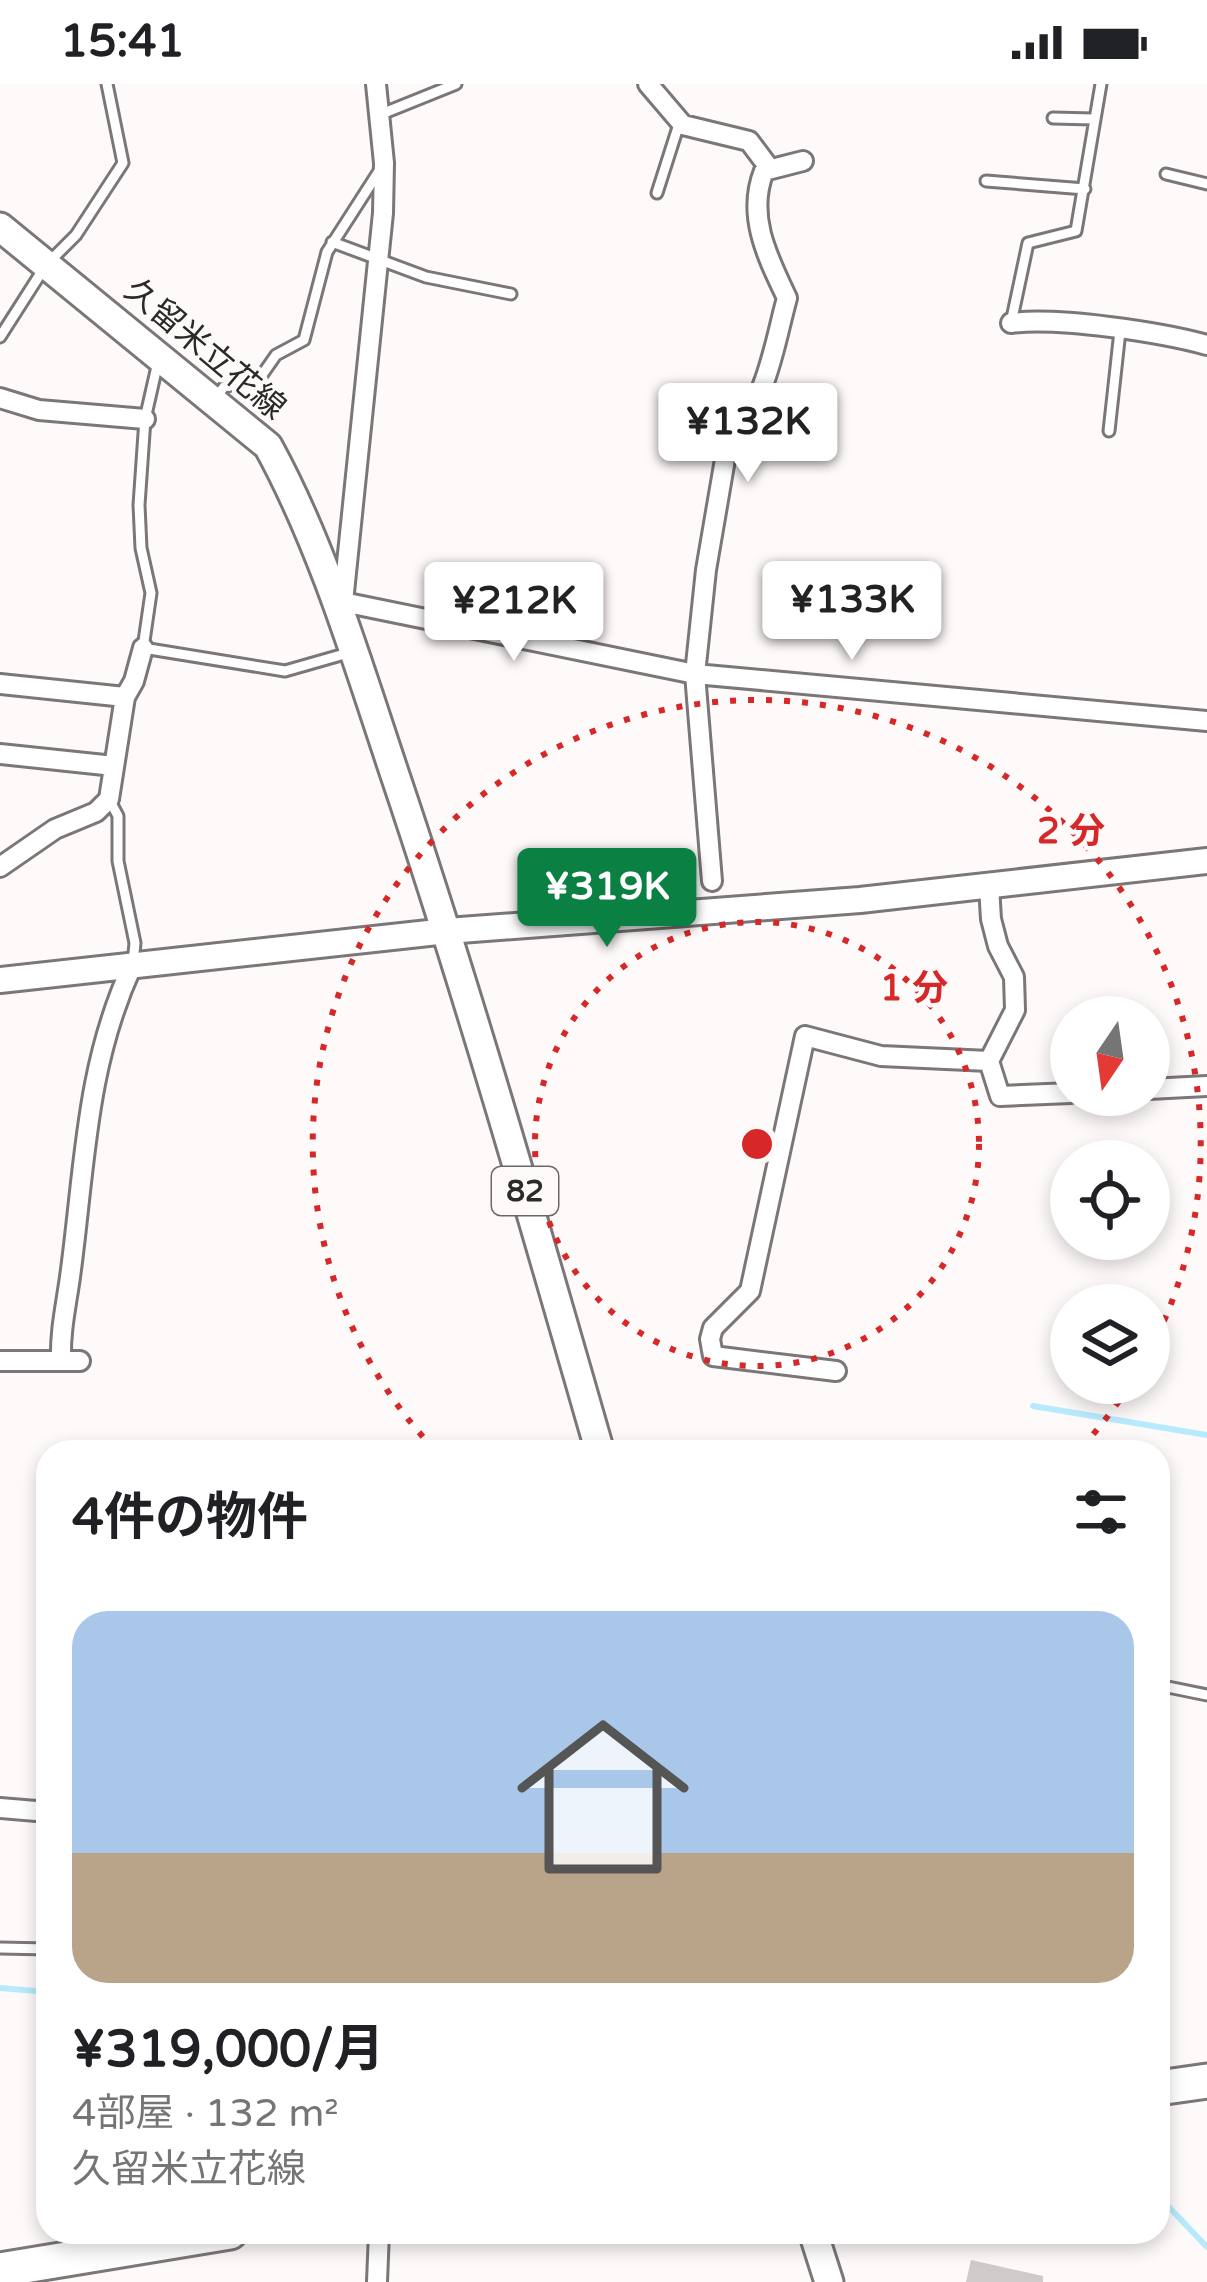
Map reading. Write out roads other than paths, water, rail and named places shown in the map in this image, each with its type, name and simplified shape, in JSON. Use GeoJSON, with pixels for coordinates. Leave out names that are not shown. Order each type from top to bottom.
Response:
{"type":"FeatureCollection","features":[{"type":"Feature","properties":{"kind":"highway"},"geometry":{"type":"LineString","coordinates":[[1170,2086],[1207,2081]]}},
{"type":"Feature","properties":{"kind":"highway"},"geometry":{"type":"LineString","coordinates":[[0,2270],[39,2273],[117,2244]]}},
{"type":"Feature","properties":{"kind":"main road","name":"久留米立花線"},"geometry":{"type":"LineString","coordinates":[[0,227],[268,446],[292,488],[338,601],[447,931],[596,1440]]}},
{"type":"Feature","properties":{"kind":"main road"},"geometry":{"type":"LineString","coordinates":[[817,2244],[829,2282]]}},
{"type":"Feature","properties":{"kind":"street"},"geometry":{"type":"LineString","coordinates":[[376,84],[384,163],[380,258],[338,601],[695,674],[1207,721]]}},
{"type":"Feature","properties":{"kind":"street"},"geometry":{"type":"LineString","coordinates":[[648,84],[683,125],[749,141],[770,169]]}},
{"type":"Feature","properties":{"kind":"street"},"geometry":{"type":"LineString","coordinates":[[712,880],[695,674],[706,570],[729,436],[759,397],[787,298],[757,220],[758,185],[764,171],[803,160]]}},
{"type":"Feature","properties":{"kind":"street"},"geometry":{"type":"LineString","coordinates":[[1011,323],[1031,320],[1207,345]]}},
{"type":"Feature","properties":{"kind":"street"},"geometry":{"type":"LineString","coordinates":[[0,398],[39,410],[145,419]]}},
{"type":"Feature","properties":{"kind":"street"},"geometry":{"type":"LineString","coordinates":[[0,867],[55,830],[96,812],[109,799],[125,697],[143,648]]}},
{"type":"Feature","properties":{"kind":"street"},"geometry":{"type":"LineString","coordinates":[[0,684],[125,697]]}},
{"type":"Feature","properties":{"kind":"street"},"geometry":{"type":"LineString","coordinates":[[0,754],[115,766]]}},
{"type":"Feature","properties":{"kind":"street"},"geometry":{"type":"LineString","coordinates":[[0,980],[447,931],[714,912],[1207,861]]}},
{"type":"Feature","properties":{"kind":"street"},"geometry":{"type":"LineString","coordinates":[[989,886],[994,933],[1014,977],[1015,1010],[988,1061],[1000,1096],[1050,1094]]}},
{"type":"Feature","properties":{"kind":"street"},"geometry":{"type":"LineString","coordinates":[[0,1361],[70,1360],[60,1328],[70,1279],[86,1117],[110,1013],[133,966]]}},
{"type":"Feature","properties":{"kind":"street"},"geometry":{"type":"LineString","coordinates":[[836,1371],[706,1362],[713,1328],[750,1291],[805,1036],[881,1056],[988,1061]]}},
{"type":"Feature","properties":{"kind":"street"},"geometry":{"type":"LineString","coordinates":[[1170,1088],[1207,1086]]}},
{"type":"Feature","properties":{"kind":"street"},"geometry":{"type":"LineString","coordinates":[[0,1808],[36,1811]]}},
{"type":"Feature","properties":{"kind":"street"},"geometry":{"type":"LineString","coordinates":[[376,2282],[379,2244]]}},
{"type":"Feature","properties":{"kind":"lane"},"geometry":{"type":"LineString","coordinates":[[0,337],[46,265],[76,236],[123,163],[107,84]]}},
{"type":"Feature","properties":{"kind":"lane"},"geometry":{"type":"LineString","coordinates":[[379,115],[457,84]]}},
{"type":"Feature","properties":{"kind":"lane"},"geometry":{"type":"LineString","coordinates":[[1011,323],[1028,243],[1076,231],[1101,84]]}},
{"type":"Feature","properties":{"kind":"lane"},"geometry":{"type":"LineString","coordinates":[[1052,118],[1093,119]]}},
{"type":"Feature","properties":{"kind":"lane"},"geometry":{"type":"LineString","coordinates":[[657,193],[680,121]]}},
{"type":"Feature","properties":{"kind":"lane"},"geometry":{"type":"LineString","coordinates":[[212,400],[224,387],[262,375],[276,355],[304,340],[332,242],[384,163]]}},
{"type":"Feature","properties":{"kind":"lane"},"geometry":{"type":"LineString","coordinates":[[1166,173],[1207,184]]}},
{"type":"Feature","properties":{"kind":"lane"},"geometry":{"type":"LineString","coordinates":[[986,181],[1085,189]]}},
{"type":"Feature","properties":{"kind":"lane"},"geometry":{"type":"LineString","coordinates":[[332,242],[426,277],[511,293]]}},
{"type":"Feature","properties":{"kind":"lane"},"geometry":{"type":"LineString","coordinates":[[1109,431],[1120,331]]}},
{"type":"Feature","properties":{"kind":"lane"},"geometry":{"type":"LineString","coordinates":[[160,357],[145,419],[140,538],[151,592],[143,648],[285,671],[353,651]]}},
{"type":"Feature","properties":{"kind":"lane"},"geometry":{"type":"LineString","coordinates":[[109,799],[118,816],[118,862],[135,943],[133,966]]}},
{"type":"Feature","properties":{"kind":"lane"},"geometry":{"type":"LineString","coordinates":[[1170,1687],[1207,1695]]}},
{"type":"Feature","properties":{"kind":"lane"},"geometry":{"type":"LineString","coordinates":[[0,1948],[36,1948]]}},
{"type":"Feature","properties":{"kind":"waterway"},"geometry":{"type":"LineString","coordinates":[[1033,1406],[1207,1435]]}},
{"type":"Feature","properties":{"kind":"waterway"},"geometry":{"type":"LineString","coordinates":[[0,1988],[36,1991]]}},
{"type":"Feature","properties":{"kind":"waterway"},"geometry":{"type":"LineString","coordinates":[[1170,2208],[1207,2247]]}}]}
